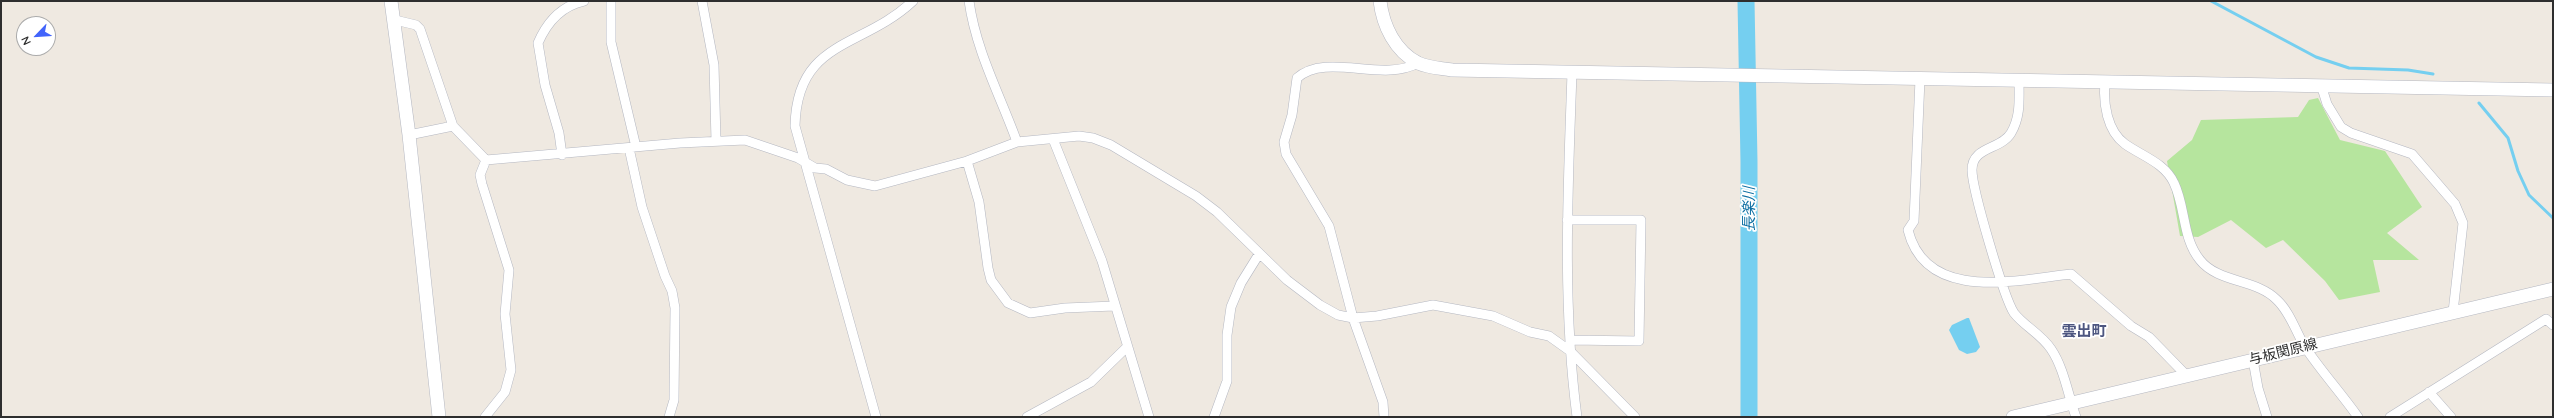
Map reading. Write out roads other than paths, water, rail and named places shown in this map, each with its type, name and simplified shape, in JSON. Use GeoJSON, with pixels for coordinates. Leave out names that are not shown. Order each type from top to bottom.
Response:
{"type":"FeatureCollection","features":[{"type":"Feature","properties":{"kind":"street"},"geometry":{"type":"LineString","coordinates":[[391,1],[395,20],[409,136],[439,417]]}},
{"type":"Feature","properties":{"kind":"street"},"geometry":{"type":"LineString","coordinates":[[562,155],[559,133],[545,86],[538,44],[559,12],[572,3],[584,1]]}},
{"type":"Feature","properties":{"kind":"street"},"geometry":{"type":"LineString","coordinates":[[611,1],[611,42],[642,207],[665,276],[672,291],[675,308],[674,400],[669,417]]}},
{"type":"Feature","properties":{"kind":"street"},"geometry":{"type":"LineString","coordinates":[[702,1],[714,65],[716,141]]}},
{"type":"Feature","properties":{"kind":"street"},"geometry":{"type":"LineString","coordinates":[[876,417],[807,162],[795,126],[796,107],[808,74],[818,61],[832,50],[887,22],[913,1]]}},
{"type":"Feature","properties":{"kind":"street"},"geometry":{"type":"LineString","coordinates":[[969,1],[974,33],[981,56],[1017,142]]}},
{"type":"Feature","properties":{"kind":"street"},"geometry":{"type":"LineString","coordinates":[[1380,1],[1383,17],[1392,39],[1418,63],[1452,70],[1754,77],[2019,80],[2322,88],[2553,90]]}},
{"type":"Feature","properties":{"kind":"street"},"geometry":{"type":"LineString","coordinates":[[395,20],[416,25],[420,29],[453,126],[486,160],[562,155],[716,141],[750,141],[807,162],[815,168],[826,169],[847,180],[875,186],[967,161],[1017,142],[1079,136],[1111,145],[1196,196],[1216,212],[1287,280],[1320,305],[1338,315],[1353,318],[1377,316],[1433,305],[1493,316],[1530,332],[1549,336],[1570,351],[1635,417]]}},
{"type":"Feature","properties":{"kind":"street"},"geometry":{"type":"LineString","coordinates":[[1384,417],[1383,402],[1353,318],[1329,226],[1286,154],[1284,142],[1292,115],[1297,78],[1309,69],[1400,71],[1418,63]]}},
{"type":"Feature","properties":{"kind":"street"},"geometry":{"type":"LineString","coordinates":[[1572,73],[1567,220],[1571,340],[1570,351],[1577,417]]}},
{"type":"Feature","properties":{"kind":"street"},"geometry":{"type":"LineString","coordinates":[[1920,79],[1914,221],[1908,230],[1910,240],[1932,266],[1953,278],[1981,284],[2002,280],[2071,274],[2130,326],[2149,337],[2186,375]]}},
{"type":"Feature","properties":{"kind":"street"},"geometry":{"type":"LineString","coordinates":[[2019,80],[2019,113],[2011,133],[2001,144],[1985,149],[1980,153],[1972,168],[1980,211],[2013,312],[2051,348],[2076,417]]}},
{"type":"Feature","properties":{"kind":"street"},"geometry":{"type":"LineString","coordinates":[[2105,83],[2108,116],[2117,135],[2124,143],[2151,158],[2174,182],[2185,218],[2187,236],[2193,250],[2201,262],[2240,282],[2263,290],[2278,300],[2305,347],[2358,417]]}},
{"type":"Feature","properties":{"kind":"street"},"geometry":{"type":"LineString","coordinates":[[2322,88],[2330,111],[2341,127],[2350,133],[2412,154],[2455,204],[2463,223],[2453,312]]}},
{"type":"Feature","properties":{"kind":"street"},"geometry":{"type":"LineString","coordinates":[[409,136],[453,126]]}},
{"type":"Feature","properties":{"kind":"street"},"geometry":{"type":"LineString","coordinates":[[1053,139],[1102,261],[1114,306],[1148,417]]}},
{"type":"Feature","properties":{"kind":"street"},"geometry":{"type":"LineString","coordinates":[[485,417],[505,392],[511,370],[505,314],[509,270],[480,175],[486,160]]}},
{"type":"Feature","properties":{"kind":"street"},"geometry":{"type":"LineString","coordinates":[[967,161],[979,202],[991,280],[1008,303],[1030,313],[1065,308],[1114,306]]}},
{"type":"Feature","properties":{"kind":"street"},"geometry":{"type":"LineString","coordinates":[[1567,220],[1641,220],[1639,341],[1571,340]]}},
{"type":"Feature","properties":{"kind":"street"},"geometry":{"type":"LineString","coordinates":[[1214,417],[1220,394],[1226,381],[1227,334],[1231,307],[1241,283],[1259,254]]}},
{"type":"Feature","properties":{"kind":"street","name":"与板関原線"},"geometry":{"type":"LineString","coordinates":[[2013,417],[2070,402],[2553,289]]}},
{"type":"Feature","properties":{"kind":"street"},"geometry":{"type":"LineString","coordinates":[[2390,417],[2429,392],[2549,322],[2553,312]]}},
{"type":"Feature","properties":{"kind":"street"},"geometry":{"type":"LineString","coordinates":[[1027,417],[1091,382],[1127,347]]}},
{"type":"Feature","properties":{"kind":"street"},"geometry":{"type":"LineString","coordinates":[[2253,360],[2258,388],[2267,417]]}},
{"type":"Feature","properties":{"kind":"street"},"geometry":{"type":"LineString","coordinates":[[2429,392],[2451,417]]}},
{"type":"Feature","properties":{"kind":"water"},"geometry":{"type":"Polygon","coordinates":[[[1969,318],[1980,347],[1976,352],[1967,354],[1959,350],[1949,330],[1952,325],[1969,318]]]}},
{"type":"Feature","properties":{"kind":"waterway","name":"長楽川"},"geometry":{"type":"LineString","coordinates":[[1746,1],[1749,162],[1749,417]]}},
{"type":"Feature","properties":{"kind":"waterway"},"geometry":{"type":"LineString","coordinates":[[2211,1],[2316,57],[2349,68],[2408,70],[2433,74]]}},
{"type":"Feature","properties":{"kind":"waterway"},"geometry":{"type":"LineString","coordinates":[[2479,103],[2508,138],[2518,171],[2529,195],[2553,218]]}},
{"type":"Feature","properties":{"kind":"district","name":"雲出町"},"geometry":{"type":"Point","coordinates":[2084,331]}}]}
